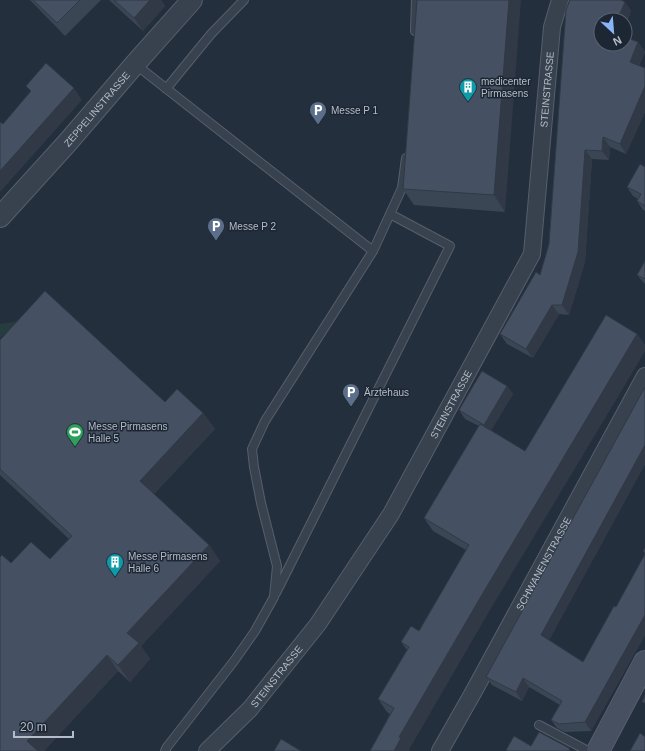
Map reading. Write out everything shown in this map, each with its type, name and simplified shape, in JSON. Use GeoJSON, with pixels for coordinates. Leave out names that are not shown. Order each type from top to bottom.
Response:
{"type":"FeatureCollection","features":[{"type":"Feature","properties":{"kind":"main road"},"geometry":{"type":"LineString","coordinates":[[598,751],[644,667]]}},
{"type":"Feature","properties":{"kind":"street","name":"ZEPPELINSTRASSE"},"geometry":{"type":"LineString","coordinates":[[0,217],[68,142],[134,64],[192,0]]}},
{"type":"Feature","properties":{"kind":"street","name":"STEINSTRASSE"},"geometry":{"type":"LineString","coordinates":[[207,751],[250,709],[318,624],[391,514],[532,254],[552,27],[560,0]]}},
{"type":"Feature","properties":{"kind":"street","name":"SCHWANENSTRASSE"},"geometry":{"type":"LineString","coordinates":[[440,751],[645,376]]}},
{"type":"Feature","properties":{"kind":"lane"},"geometry":{"type":"LineString","coordinates":[[166,89],[211,34],[244,0]]}},
{"type":"Feature","properties":{"kind":"lane"},"geometry":{"type":"LineString","coordinates":[[415,42],[416,0]]}},
{"type":"Feature","properties":{"kind":"lane"},"geometry":{"type":"LineString","coordinates":[[134,64],[373,251]]}},
{"type":"Feature","properties":{"kind":"lane"},"geometry":{"type":"LineString","coordinates":[[274,597],[277,566],[261,503],[252,449],[265,421],[373,251],[402,188],[407,149]]}},
{"type":"Feature","properties":{"kind":"lane"},"geometry":{"type":"LineString","coordinates":[[165,751],[255,631],[274,597],[450,246],[390,214]]}},
{"type":"Feature","properties":{"kind":"lane"},"geometry":{"type":"LineString","coordinates":[[539,725],[588,751]]}},
{"type":"Feature","properties":{"kind":"green space"},"geometry":{"type":"Polygon","coordinates":[[[19,321],[0,338],[0,324],[19,321]]]}},
{"type":"Feature","properties":{"kind":"building"},"geometry":{"type":"Polygon","coordinates":[[[33,0],[80,0],[57,23],[33,0]]]}},
{"type":"Feature","properties":{"kind":"building"},"geometry":{"type":"Polygon","coordinates":[[[114,0],[150,0],[134,18],[114,0]]]}},
{"type":"Feature","properties":{"kind":"building","name":"medicenter Pirmasens"},"geometry":{"type":"Polygon","coordinates":[[[417,0],[509,0],[494,195],[403,189],[417,0]]]}},
{"type":"Feature","properties":{"kind":"building"},"geometry":{"type":"Polygon","coordinates":[[[570,0],[621,0],[625,2],[621,12],[593,12],[593,52],[633,52],[633,40],[638,42],[630,62],[645,68],[645,86],[620,144],[603,137],[602,151],[585,150],[578,252],[562,305],[552,305],[526,349],[500,334],[536,272],[540,275],[549,244],[566,10],[570,0]]]}},
{"type":"Feature","properties":{"kind":"building"},"geometry":{"type":"Polygon","coordinates":[[[46,63],[74,88],[0,171],[0,122],[3,124],[31,91],[26,86],[46,63]]]}},
{"type":"Feature","properties":{"kind":"building"},"geometry":{"type":"Polygon","coordinates":[[[640,164],[645,167],[645,206],[637,201],[641,194],[627,187],[640,164]]]}},
{"type":"Feature","properties":{"kind":"building"},"geometry":{"type":"Polygon","coordinates":[[[645,261],[645,279],[637,275],[645,261]]]}},
{"type":"Feature","properties":{"kind":"building"},"geometry":{"type":"Polygon","coordinates":[[[45,291],[165,402],[177,389],[203,413],[140,481],[209,545],[127,633],[139,643],[118,665],[107,655],[27,741],[38,751],[0,751],[0,557],[2,555],[11,563],[31,542],[50,559],[72,536],[0,469],[0,340],[45,291]]]}},
{"type":"Feature","properties":{"kind":"building"},"geometry":{"type":"Polygon","coordinates":[[[606,315],[637,334],[399,737],[401,738],[394,751],[370,751],[394,708],[378,699],[409,647],[401,642],[411,626],[419,631],[469,545],[424,518],[480,424],[525,451],[606,315]]]}},
{"type":"Feature","properties":{"kind":"building"},"geometry":{"type":"Polygon","coordinates":[[[482,371],[507,386],[484,425],[459,410],[482,371]]]}},
{"type":"Feature","properties":{"kind":"building"},"geometry":{"type":"Polygon","coordinates":[[[645,387],[645,445],[541,635],[583,662],[614,606],[616,607],[645,554],[645,615],[585,722],[559,724],[551,720],[562,701],[523,678],[516,692],[486,677],[645,387]]]}},
{"type":"Feature","properties":{"kind":"building"},"geometry":{"type":"Polygon","coordinates":[[[645,695],[645,703],[642,702],[645,695]]]}},
{"type":"Feature","properties":{"kind":"building"},"geometry":{"type":"Polygon","coordinates":[[[539,732],[569,748],[570,751],[506,750],[514,736],[531,746],[539,732]]]}},
{"type":"Feature","properties":{"kind":"building"},"geometry":{"type":"Polygon","coordinates":[[[640,733],[645,737],[645,751],[630,751],[640,733]]]}},
{"type":"Feature","properties":{"kind":"building"},"geometry":{"type":"Polygon","coordinates":[[[281,739],[301,751],[274,751],[281,739]]]}},
{"type":"Feature","properties":{"kind":"place","name":"medicenter Pirmasens"},"geometry":{"type":"Point","coordinates":[468,102]}},
{"type":"Feature","properties":{"kind":"place","name":"Messe P 1"},"geometry":{"type":"Point","coordinates":[318,125]}},
{"type":"Feature","properties":{"kind":"place","name":"Messe P 2"},"geometry":{"type":"Point","coordinates":[216,241]}},
{"type":"Feature","properties":{"kind":"place","name":"Ärztehaus"},"geometry":{"type":"Point","coordinates":[351,407]}},
{"type":"Feature","properties":{"kind":"place","name":"Messe Pirmasens Halle 5"},"geometry":{"type":"Point","coordinates":[75,447]}},
{"type":"Feature","properties":{"kind":"place","name":"Messe Pirmasens Halle 6"},"geometry":{"type":"Point","coordinates":[115,577]}}]}
